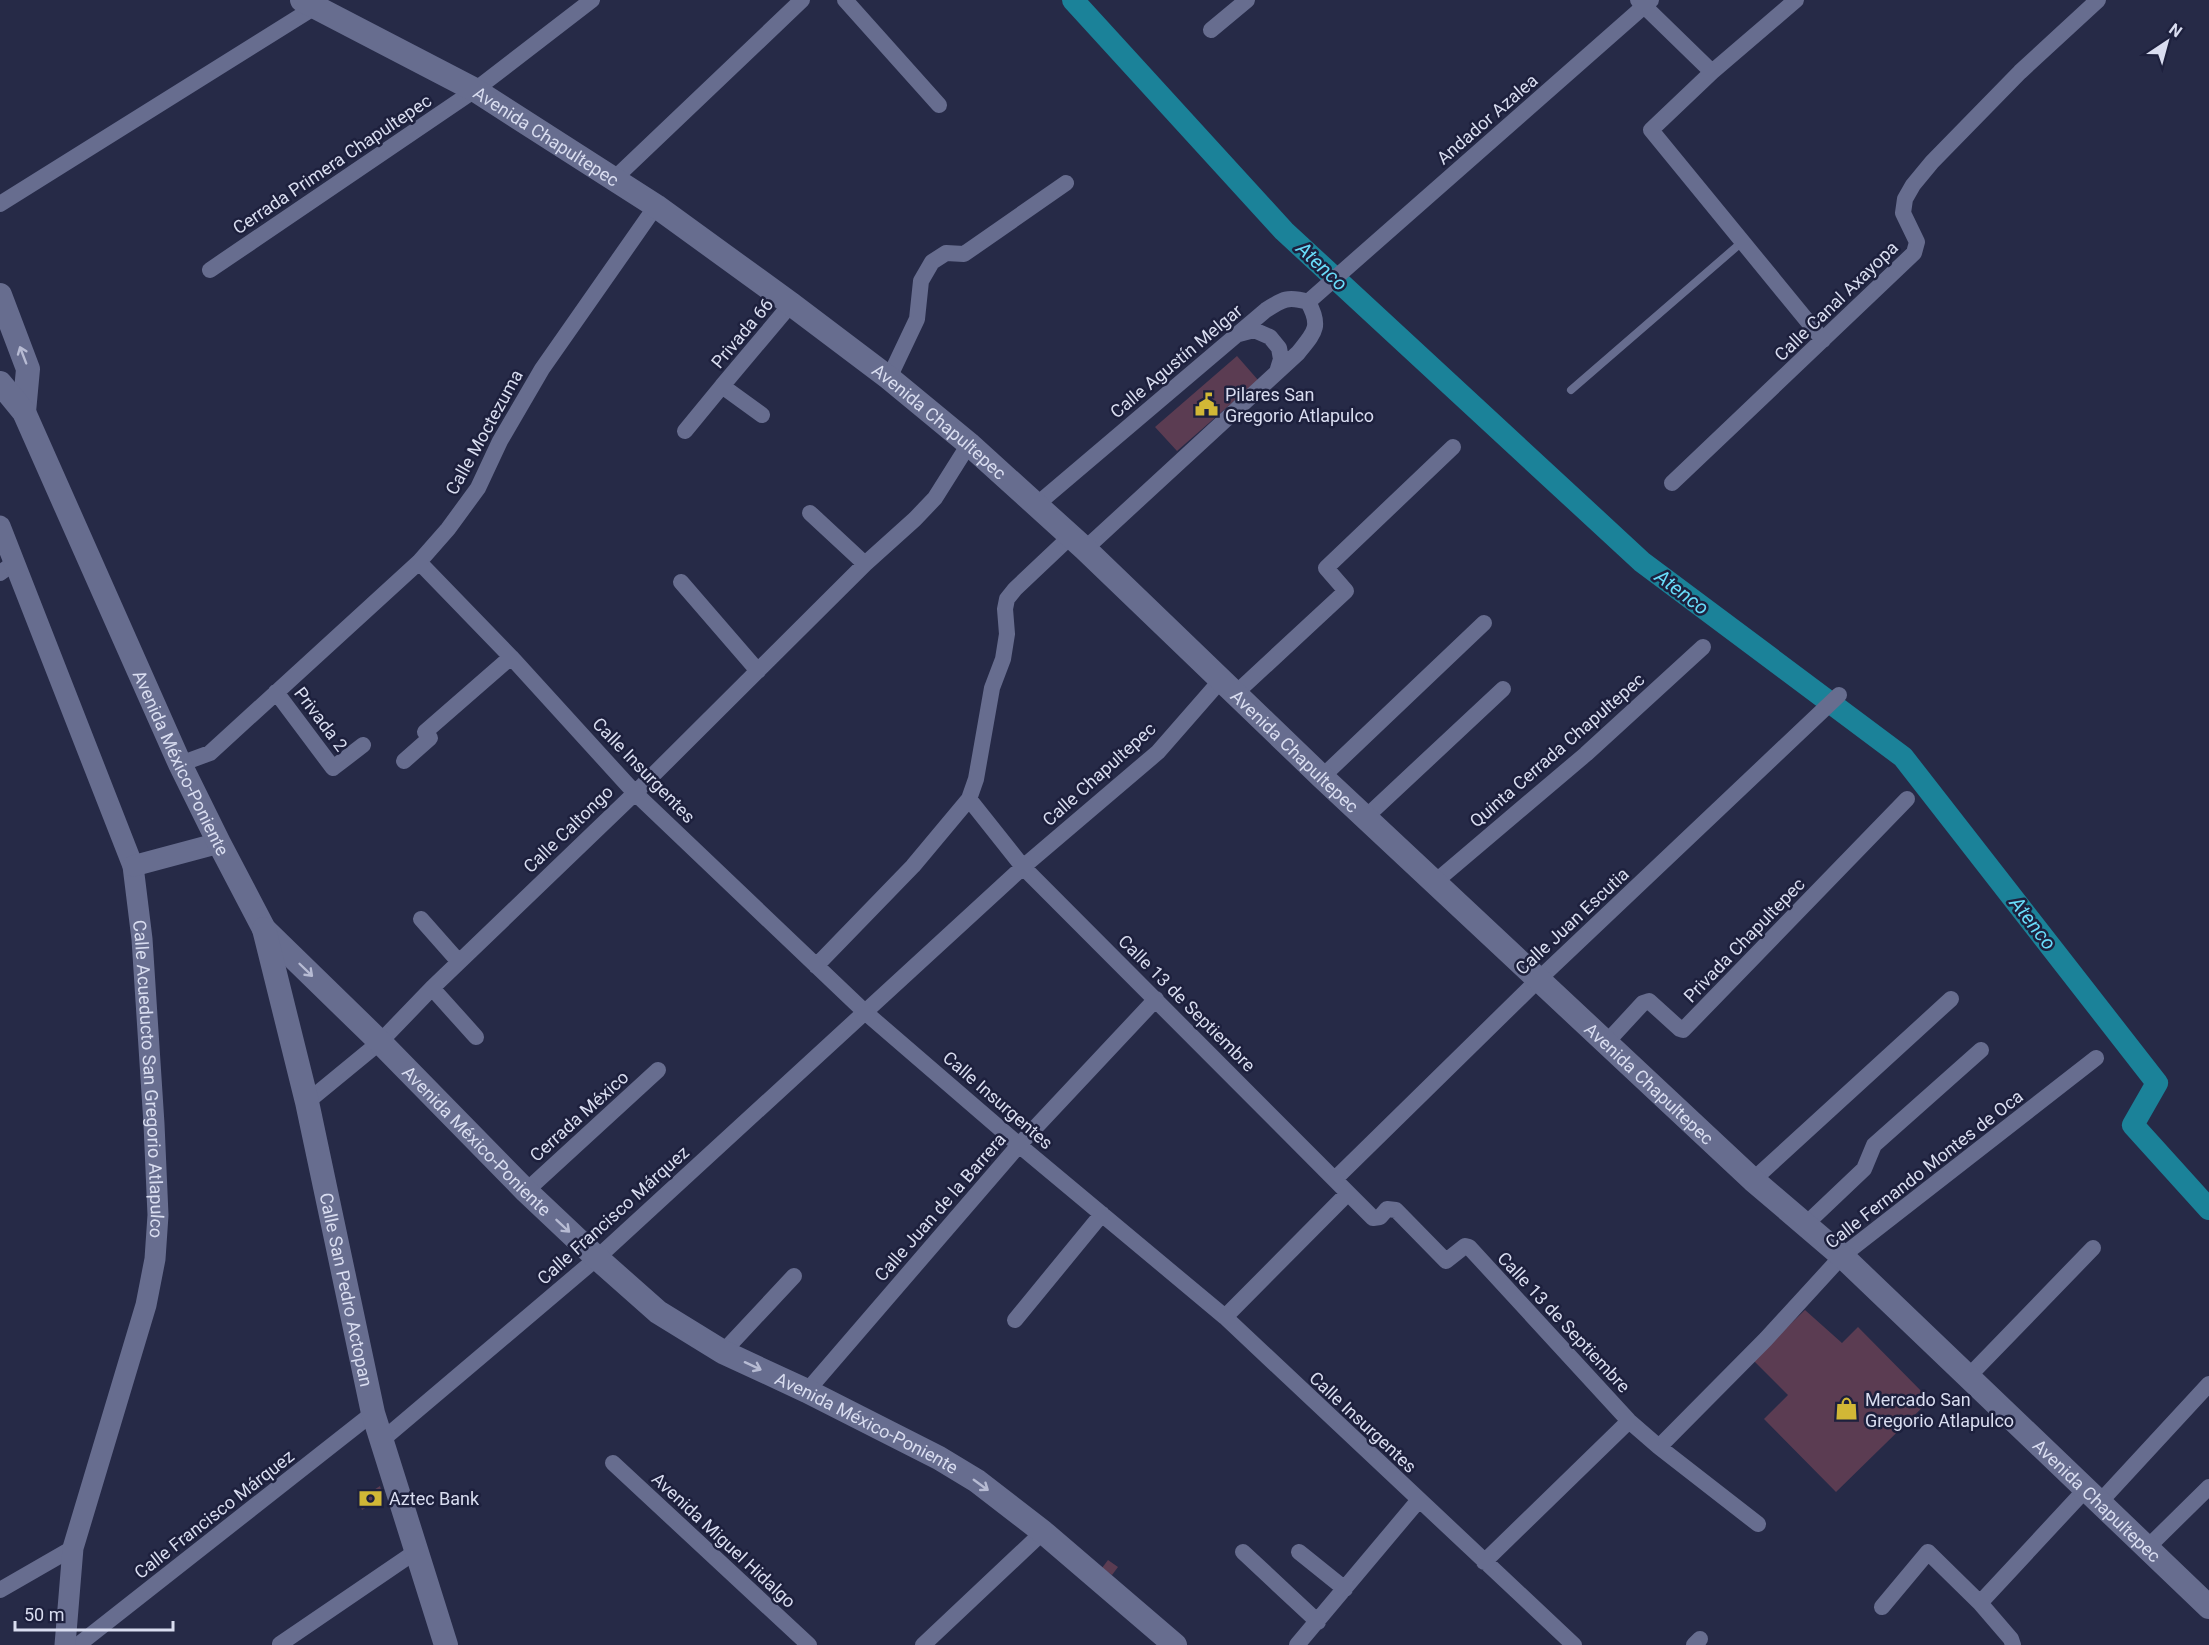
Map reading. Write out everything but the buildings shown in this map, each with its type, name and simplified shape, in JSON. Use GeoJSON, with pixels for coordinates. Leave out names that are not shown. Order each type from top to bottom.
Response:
{"type":"FeatureCollection","features":[{"type":"Feature","properties":{"kind":"main road","name":"Avenida Chapultepec"},"geometry":{"type":"LineString","coordinates":[[308,3],[476,90],[656,206],[889,378],[969,444],[1753,1180],[1842,1256],[2209,1607]]}},
{"type":"Feature","properties":{"kind":"main road","name":"Avenida México-Poniente"},"geometry":{"type":"LineString","coordinates":[[0,295],[28,369],[24,412]]}},
{"type":"Feature","properties":{"kind":"main road","name":"Avenida México-Poniente"},"geometry":{"type":"LineString","coordinates":[[0,383],[24,412],[180,764],[264,929],[380,1042],[526,1191],[658,1312],[723,1352],[807,1391],[977,1481],[1043,1532],[1175,1645]]}},
{"type":"Feature","properties":{"kind":"main road","name":"Calle San Pedro Actopan"},"geometry":{"type":"LineString","coordinates":[[264,929],[307,1102],[381,1441],[418,1550],[446,1645]]}},
{"type":"Feature","properties":{"kind":"street","name":"Cerrada Primera Chapultepec"},"geometry":{"type":"LineString","coordinates":[[210,270],[476,90],[592,0]]}},
{"type":"Feature","properties":{"kind":"street"},"geometry":{"type":"LineString","coordinates":[[614,179],[802,0]]}},
{"type":"Feature","properties":{"kind":"street"},"geometry":{"type":"LineString","coordinates":[[845,0],[939,105]]}},
{"type":"Feature","properties":{"kind":"street"},"geometry":{"type":"LineString","coordinates":[[1211,30],[1247,0]]}},
{"type":"Feature","properties":{"kind":"street"},"geometry":{"type":"LineString","coordinates":[[1796,0],[1712,72],[1651,130],[1823,340]]}},
{"type":"Feature","properties":{"kind":"street","name":"Calle Canal Axayopa"},"geometry":{"type":"LineString","coordinates":[[1672,483],[1914,253],[1917,242],[1903,213],[1905,199],[1913,185],[1932,162],[2020,72],[2098,0]]}},
{"type":"Feature","properties":{"kind":"street"},"geometry":{"type":"LineString","coordinates":[[1644,2],[1712,72]]}},
{"type":"Feature","properties":{"kind":"street","name":"Andador Azalea"},"geometry":{"type":"LineString","coordinates":[[1308,302],[1644,2]]}},
{"type":"Feature","properties":{"kind":"street"},"geometry":{"type":"LineString","coordinates":[[0,204],[308,3]]}},
{"type":"Feature","properties":{"kind":"street"},"geometry":{"type":"LineString","coordinates":[[889,378],[917,319],[921,281],[932,262],[946,253],[964,254],[1066,183]]}},
{"type":"Feature","properties":{"kind":"street","name":"Calle Moctezuma"},"geometry":{"type":"LineString","coordinates":[[180,764],[210,753],[419,562],[448,529],[478,489],[500,441],[542,369],[656,206]]}},
{"type":"Feature","properties":{"kind":"street","name":"Calle Agustín Melgar"},"geometry":{"type":"LineString","coordinates":[[1035,506],[1282,300],[1294,298],[1308,302]]}},
{"type":"Feature","properties":{"kind":"street"},"geometry":{"type":"LineString","coordinates":[[816,966],[913,866],[969,799],[976,779],[993,688],[1003,659],[1007,634],[1005,609],[1007,599],[1015,589],[1077,543],[1298,353],[1316,328],[1316,317],[1308,302]]}},
{"type":"Feature","properties":{"kind":"street","name":"Privada 66"},"geometry":{"type":"LineString","coordinates":[[685,431],[791,304]]}},
{"type":"Feature","properties":{"kind":"street"},"geometry":{"type":"LineString","coordinates":[[1238,335],[1254,330],[1270,337],[1279,348],[1281,359],[1277,372]]}},
{"type":"Feature","properties":{"kind":"street","name":"Privada 66"},"geometry":{"type":"LineString","coordinates":[[722,386],[762,415]]}},
{"type":"Feature","properties":{"kind":"street","name":"Calle Caltongo"},"geometry":{"type":"LineString","coordinates":[[307,1102],[380,1042],[432,988],[635,793],[865,564],[915,519],[934,498],[969,444]]}},
{"type":"Feature","properties":{"kind":"street"},"geometry":{"type":"LineString","coordinates":[[1229,687],[1346,591],[1326,568],[1453,447]]}},
{"type":"Feature","properties":{"kind":"street"},"geometry":{"type":"LineString","coordinates":[[810,513],[865,564]]}},
{"type":"Feature","properties":{"kind":"street","name":"Calle Acueducto San Gregorio Atlapulco"},"geometry":{"type":"LineString","coordinates":[[0,526],[7,568],[133,866],[142,939],[154,1124],[158,1215],[155,1259],[146,1305],[73,1548],[65,1645]]}},
{"type":"Feature","properties":{"kind":"street","name":"Calle Insurgentes"},"geometry":{"type":"LineString","coordinates":[[419,562],[511,657],[635,793],[816,966],[1019,1145],[1225,1317],[1418,1501],[1574,1645]]}},
{"type":"Feature","properties":{"kind":"street"},"geometry":{"type":"LineString","coordinates":[[681,582],[758,672]]}},
{"type":"Feature","properties":{"kind":"street"},"geometry":{"type":"LineString","coordinates":[[1322,777],[1484,623]]}},
{"type":"Feature","properties":{"kind":"street","name":"Quinta Cerrada Chapultepec"},"geometry":{"type":"LineString","coordinates":[[1435,882],[1586,754],[1703,646]]}},
{"type":"Feature","properties":{"kind":"street"},"geometry":{"type":"LineString","coordinates":[[404,761],[430,738],[425,732],[511,657]]}},
{"type":"Feature","properties":{"kind":"street","name":"Calle Chapultepec"},"geometry":{"type":"LineString","coordinates":[[1023,867],[1158,752],[1229,687]]}},
{"type":"Feature","properties":{"kind":"street"},"geometry":{"type":"LineString","coordinates":[[1366,817],[1503,689]]}},
{"type":"Feature","properties":{"kind":"street","name":"Privada 2"},"geometry":{"type":"LineString","coordinates":[[276,692],[333,768],[363,745]]}},
{"type":"Feature","properties":{"kind":"street","name":"Calle Juan Escutia"},"geometry":{"type":"LineString","coordinates":[[1335,1179],[1539,979],[1823,712],[1839,694]]}},
{"type":"Feature","properties":{"kind":"street","name":"Calle 13 de Septiembre"},"geometry":{"type":"LineString","coordinates":[[969,799],[1023,867],[1373,1218],[1380,1217],[1388,1209],[1396,1210],[1446,1261],[1465,1246],[1469,1248],[1629,1421],[1758,1524]]}},
{"type":"Feature","properties":{"kind":"street","name":"Privada Chapultepec"},"geometry":{"type":"LineString","coordinates":[[1606,1043],[1643,1003],[1649,1001],[1680,1029],[1688,1027],[1907,799]]}},
{"type":"Feature","properties":{"kind":"street"},"geometry":{"type":"LineString","coordinates":[[133,866],[219,843]]}},
{"type":"Feature","properties":{"kind":"street"},"geometry":{"type":"LineString","coordinates":[[866,1012],[1023,867]]}},
{"type":"Feature","properties":{"kind":"street"},"geometry":{"type":"LineString","coordinates":[[421,919],[459,962]]}},
{"type":"Feature","properties":{"kind":"street"},"geometry":{"type":"LineString","coordinates":[[432,988],[476,1037]]}},
{"type":"Feature","properties":{"kind":"street","name":"Calle Juan de la Barrera"},"geometry":{"type":"LineString","coordinates":[[807,1391],[1019,1145],[1156,999]]}},
{"type":"Feature","properties":{"kind":"street"},"geometry":{"type":"LineString","coordinates":[[1753,1180],[1952,999]]}},
{"type":"Feature","properties":{"kind":"street","name":"Calle Francisco Márquez"},"geometry":{"type":"LineString","coordinates":[[381,1441],[597,1258],[866,1012]]}},
{"type":"Feature","properties":{"kind":"street"},"geometry":{"type":"LineString","coordinates":[[1805,1225],[1864,1169],[1874,1145],[1981,1050]]}},
{"type":"Feature","properties":{"kind":"street","name":"Calle Fernando Montes de Oca"},"geometry":{"type":"LineString","coordinates":[[1659,1447],[1766,1339],[1842,1256],[2096,1058]]}},
{"type":"Feature","properties":{"kind":"street","name":"Cerrada México"},"geometry":{"type":"LineString","coordinates":[[526,1191],[658,1070]]}},
{"type":"Feature","properties":{"kind":"street"},"geometry":{"type":"LineString","coordinates":[[1225,1317],[1348,1193]]}},
{"type":"Feature","properties":{"kind":"street"},"geometry":{"type":"LineString","coordinates":[[1015,1320],[1102,1214]]}},
{"type":"Feature","properties":{"kind":"street"},"geometry":{"type":"LineString","coordinates":[[1968,1377],[2093,1248]]}},
{"type":"Feature","properties":{"kind":"street"},"geometry":{"type":"LineString","coordinates":[[723,1352],[794,1276]]}},
{"type":"Feature","properties":{"kind":"street"},"geometry":{"type":"LineString","coordinates":[[1980,1603],[2209,1384]]}},
{"type":"Feature","properties":{"kind":"street","name":"Calle Francisco Márquez"},"geometry":{"type":"LineString","coordinates":[[78,1645],[374,1413]]}},
{"type":"Feature","properties":{"kind":"street"},"geometry":{"type":"LineString","coordinates":[[1484,1562],[1629,1421]]}},
{"type":"Feature","properties":{"kind":"street","name":"Avenida Miguel Hidalgo"},"geometry":{"type":"LineString","coordinates":[[613,1463],[809,1645]]}},
{"type":"Feature","properties":{"kind":"street"},"geometry":{"type":"LineString","coordinates":[[2147,1548],[2209,1487]]}},
{"type":"Feature","properties":{"kind":"street"},"geometry":{"type":"LineString","coordinates":[[1297,1645],[1418,1501]]}},
{"type":"Feature","properties":{"kind":"street"},"geometry":{"type":"LineString","coordinates":[[923,1645],[1043,1532]]}},
{"type":"Feature","properties":{"kind":"street"},"geometry":{"type":"LineString","coordinates":[[0,1590],[73,1548]]}},
{"type":"Feature","properties":{"kind":"street"},"geometry":{"type":"LineString","coordinates":[[280,1644],[418,1550]]}},
{"type":"Feature","properties":{"kind":"street"},"geometry":{"type":"LineString","coordinates":[[1243,1552],[1318,1622]]}},
{"type":"Feature","properties":{"kind":"street"},"geometry":{"type":"LineString","coordinates":[[1299,1552],[1345,1589]]}},
{"type":"Feature","properties":{"kind":"street"},"geometry":{"type":"LineString","coordinates":[[1882,1607],[1928,1552],[1980,1603],[2012,1640],[2013,1645]]}},
{"type":"Feature","properties":{"kind":"lane"},"geometry":{"type":"LineString","coordinates":[[1571,390],[1742,242]]}},
{"type":"Feature","properties":{"kind":"waterway","name":"Atenco"},"geometry":{"type":"LineString","coordinates":[[1073,0],[1284,231],[1642,562],[1903,757],[2157,1083],[2133,1125],[2209,1209]]}},
{"type":"Feature","properties":{"kind":"place","name":"Pilares San Gregorio Atlapulco"},"geometry":{"type":"Point","coordinates":[1207,404]}},
{"type":"Feature","properties":{"kind":"place","name":"Mercado San Gregorio Atlapulco"},"geometry":{"type":"Point","coordinates":[1847,1409]}},
{"type":"Feature","properties":{"kind":"place","name":"Aztec Bank"},"geometry":{"type":"Point","coordinates":[371,1498]}}]}
